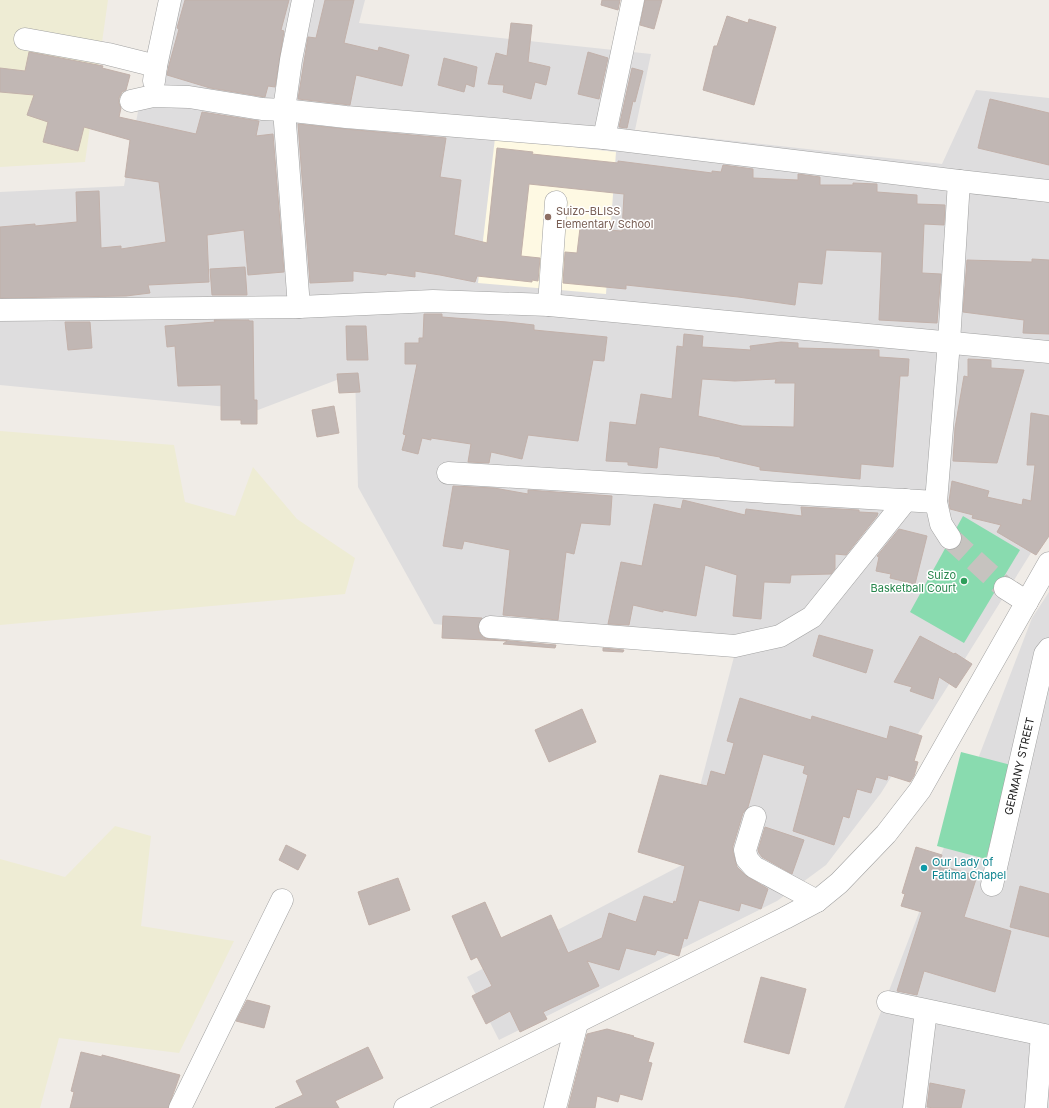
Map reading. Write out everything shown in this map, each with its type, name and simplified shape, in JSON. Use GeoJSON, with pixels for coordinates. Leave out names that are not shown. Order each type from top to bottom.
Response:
{"type":"FeatureCollection","features":[{"type":"Feature","properties":{"kind":"street"},"geometry":{"type":"LineString","coordinates":[[153,96],[156,66],[170,0]]}},
{"type":"Feature","properties":{"kind":"street"},"geometry":{"type":"LineString","coordinates":[[299,307],[284,110],[291,60],[303,0]]}},
{"type":"Feature","properties":{"kind":"street"},"geometry":{"type":"LineString","coordinates":[[604,138],[633,0]]}},
{"type":"Feature","properties":{"kind":"street"},"geometry":{"type":"LineString","coordinates":[[25,39],[108,54],[156,66]]}},
{"type":"Feature","properties":{"kind":"street"},"geometry":{"type":"LineString","coordinates":[[131,101],[153,96],[189,98],[262,109],[604,138],[1049,191]]}},
{"type":"Feature","properties":{"kind":"street"},"geometry":{"type":"LineString","coordinates":[[950,538],[941,524],[936,502],[949,342],[959,181]]}},
{"type":"Feature","properties":{"kind":"street"},"geometry":{"type":"LineString","coordinates":[[549,305],[556,202]]}},
{"type":"Feature","properties":{"kind":"street"},"geometry":{"type":"LineString","coordinates":[[0,310],[299,307],[434,301],[549,305],[1049,352]]}},
{"type":"Feature","properties":{"kind":"street"},"geometry":{"type":"LineString","coordinates":[[448,473],[936,502]]}},
{"type":"Feature","properties":{"kind":"street"},"geometry":{"type":"LineString","coordinates":[[490,627],[735,646],[780,636],[812,617],[906,500]]}},
{"type":"Feature","properties":{"kind":"street"},"geometry":{"type":"LineString","coordinates":[[417,1105],[817,901],[839,883],[886,834],[920,790],[1049,563]]}},
{"type":"Feature","properties":{"kind":"street"},"geometry":{"type":"LineString","coordinates":[[1005,588],[1027,602]]}},
{"type":"Feature","properties":{"kind":"street","name":"GERMANY STREET"},"geometry":{"type":"LineString","coordinates":[[992,885],[1046,654],[1049,649]]}},
{"type":"Feature","properties":{"kind":"street"},"geometry":{"type":"LineString","coordinates":[[755,817],[745,850],[747,860],[754,867],[817,901]]}},
{"type":"Feature","properties":{"kind":"street"},"geometry":{"type":"LineString","coordinates":[[180,1108],[282,900]]}},
{"type":"Feature","properties":{"kind":"street"},"geometry":{"type":"LineString","coordinates":[[888,1002],[1046,1035],[1036,1108]]}},
{"type":"Feature","properties":{"kind":"street"},"geometry":{"type":"LineString","coordinates":[[914,1108],[926,1011]]}},
{"type":"Feature","properties":{"kind":"street"},"geometry":{"type":"LineString","coordinates":[[556,1108],[577,1023]]}},
{"type":"Feature","properties":{"kind":"shaded area"},"geometry":{"type":"Polygon","coordinates":[[[0,0],[108,0],[85,162],[0,167],[0,0]]]}},
{"type":"Feature","properties":{"kind":"shaded area"},"geometry":{"type":"Polygon","coordinates":[[[159,0],[365,0],[359,23],[651,54],[635,130],[942,164],[976,90],[1049,98],[1049,524],[881,793],[826,865],[777,901],[499,1040],[467,977],[728,841],[698,794],[735,653],[434,624],[358,487],[355,373],[258,410],[0,385],[0,192],[124,186],[159,0]]]}},
{"type":"Feature","properties":{"kind":"shaded area","name":"Suizo-BLISS Elementary School"},"geometry":{"type":"Polygon","coordinates":[[[495,138],[616,152],[606,294],[478,283],[495,138]]]}},
{"type":"Feature","properties":{"kind":"shaded area"},"geometry":{"type":"Polygon","coordinates":[[[0,431],[174,445],[185,502],[235,516],[253,467],[297,519],[355,558],[345,594],[0,625],[0,431]]]}},
{"type":"Feature","properties":{"kind":"shaded area"},"geometry":{"type":"Polygon","coordinates":[[[1049,592],[1049,1108],[844,1108],[1032,618],[1049,592]]]}},
{"type":"Feature","properties":{"kind":"shaded area"},"geometry":{"type":"Polygon","coordinates":[[[115,826],[151,836],[141,926],[234,941],[179,1053],[59,1038],[40,1108],[0,1108],[0,859],[65,877],[115,826]]]}},
{"type":"Feature","properties":{"kind":"green space","name":"Suizo Basketball Court"},"geometry":{"type":"Polygon","coordinates":[[[963,516],[1020,550],[964,643],[910,612],[963,516]]]}},
{"type":"Feature","properties":{"kind":"green space"},"geometry":{"type":"Polygon","coordinates":[[[961,752],[1011,765],[986,859],[937,846],[961,752]]]}},
{"type":"Feature","properties":{"kind":"building"},"geometry":{"type":"Polygon","coordinates":[[[185,0],[289,0],[281,30],[284,31],[275,87],[268,86],[265,97],[210,88],[167,75],[179,29],[177,28],[185,0]]]}},
{"type":"Feature","properties":{"kind":"building"},"geometry":{"type":"Polygon","coordinates":[[[325,0],[354,0],[344,43],[378,51],[379,47],[409,55],[402,86],[356,75],[350,105],[298,99],[308,37],[316,38],[325,0]]]}},
{"type":"Feature","properties":{"kind":"building"},"geometry":{"type":"Polygon","coordinates":[[[602,0],[620,0],[618,10],[601,5],[602,0]]]}},
{"type":"Feature","properties":{"kind":"building"},"geometry":{"type":"Polygon","coordinates":[[[645,0],[662,0],[654,29],[640,25],[645,0]]]}},
{"type":"Feature","properties":{"kind":"building"},"geometry":{"type":"Polygon","coordinates":[[[727,16],[748,23],[749,19],[776,27],[754,105],[703,90],[714,46],[717,46],[727,16]]]}},
{"type":"Feature","properties":{"kind":"building"},"geometry":{"type":"Polygon","coordinates":[[[511,23],[532,25],[528,62],[550,67],[546,85],[535,82],[531,99],[503,92],[504,85],[488,84],[496,53],[507,56],[511,23]]]}},
{"type":"Feature","properties":{"kind":"building"},"geometry":{"type":"Polygon","coordinates":[[[29,52],[103,66],[102,68],[130,75],[126,90],[122,92],[119,98],[121,108],[119,117],[196,134],[202,112],[259,121],[256,136],[273,134],[284,272],[248,275],[244,230],[207,235],[209,282],[148,285],[150,293],[126,296],[0,298],[0,227],[35,224],[35,226],[77,222],[76,192],[99,191],[101,248],[121,246],[121,249],[166,242],[159,182],[125,177],[130,140],[84,127],[78,151],[43,142],[48,122],[27,115],[34,95],[0,92],[0,68],[25,71],[29,52]]]}},
{"type":"Feature","properties":{"kind":"building"},"geometry":{"type":"Polygon","coordinates":[[[588,52],[608,58],[599,99],[578,94],[588,52]]]}},
{"type":"Feature","properties":{"kind":"building"},"geometry":{"type":"Polygon","coordinates":[[[444,58],[477,67],[474,87],[466,84],[464,92],[438,85],[444,58]]]}},
{"type":"Feature","properties":{"kind":"building"},"geometry":{"type":"Polygon","coordinates":[[[632,68],[643,71],[635,102],[633,101],[627,128],[619,127],[632,68]]]}},
{"type":"Feature","properties":{"kind":"building"},"geometry":{"type":"Polygon","coordinates":[[[990,99],[1049,113],[1049,165],[978,148],[990,99]]]}},
{"type":"Feature","properties":{"kind":"building"},"geometry":{"type":"Polygon","coordinates":[[[298,124],[446,138],[440,177],[461,180],[454,235],[487,243],[497,148],[533,152],[532,154],[618,163],[618,161],[712,173],[712,171],[721,172],[723,165],[753,169],[753,178],[798,180],[798,174],[820,177],[820,185],[853,185],[853,183],[877,184],[877,192],[917,195],[917,204],[945,205],[944,225],[924,224],[922,273],[941,274],[937,323],[879,320],[882,252],[826,250],[822,284],[798,282],[795,305],[738,297],[626,285],[626,289],[563,283],[565,252],[577,253],[580,228],[622,231],[624,194],[529,184],[521,256],[540,258],[538,281],[532,280],[532,282],[477,276],[475,282],[415,271],[415,277],[387,273],[386,275],[353,271],[353,281],[310,283],[298,124]]]}},
{"type":"Feature","properties":{"kind":"building"},"geometry":{"type":"Polygon","coordinates":[[[1032,259],[1049,260],[1049,334],[1023,333],[1024,320],[963,312],[967,260],[1032,262],[1032,259]]]}},
{"type":"Feature","properties":{"kind":"building"},"geometry":{"type":"Polygon","coordinates":[[[245,267],[247,295],[212,295],[210,269],[245,267]]]}},
{"type":"Feature","properties":{"kind":"building"},"geometry":{"type":"Polygon","coordinates":[[[424,314],[442,314],[442,317],[534,325],[534,330],[607,337],[604,361],[593,360],[578,441],[528,435],[522,459],[491,452],[489,463],[468,462],[471,444],[431,438],[431,440],[422,438],[418,454],[402,450],[406,435],[403,434],[417,364],[405,364],[405,343],[419,343],[419,338],[423,338],[424,314]]]}},
{"type":"Feature","properties":{"kind":"building"},"geometry":{"type":"Polygon","coordinates":[[[214,320],[253,321],[254,400],[257,400],[257,424],[241,424],[241,420],[221,420],[221,385],[178,386],[175,346],[167,347],[165,326],[215,322],[214,320]]]}},
{"type":"Feature","properties":{"kind":"building"},"geometry":{"type":"Polygon","coordinates":[[[65,322],[90,322],[92,348],[68,350],[65,322]]]}},
{"type":"Feature","properties":{"kind":"building"},"geometry":{"type":"Polygon","coordinates":[[[346,326],[366,326],[368,360],[347,360],[346,326]]]}},
{"type":"Feature","properties":{"kind":"building"},"geometry":{"type":"Polygon","coordinates":[[[684,334],[703,336],[702,347],[751,350],[750,346],[781,342],[798,343],[798,348],[879,350],[879,357],[909,359],[908,376],[900,376],[893,467],[861,464],[860,479],[760,470],[760,467],[720,457],[660,447],[657,468],[628,465],[628,462],[606,461],[610,422],[636,425],[641,394],[672,399],[677,346],[683,347],[684,334]],[[702,379],[698,416],[742,426],[794,427],[795,383],[775,383],[776,379],[735,381],[702,379]]]}},
{"type":"Feature","properties":{"kind":"building"},"geometry":{"type":"Polygon","coordinates":[[[968,359],[991,360],[991,368],[1024,370],[997,463],[953,461],[955,428],[964,376],[968,377],[968,359]]]}},
{"type":"Feature","properties":{"kind":"building"},"geometry":{"type":"Polygon","coordinates":[[[358,373],[360,392],[339,393],[337,374],[358,373]]]}},
{"type":"Feature","properties":{"kind":"building"},"geometry":{"type":"Polygon","coordinates":[[[334,406],[339,433],[317,437],[312,410],[334,406]]]}},
{"type":"Feature","properties":{"kind":"building"},"geometry":{"type":"Polygon","coordinates":[[[1031,413],[1049,416],[1049,536],[1036,555],[997,532],[1001,525],[972,518],[973,515],[950,509],[949,501],[952,481],[989,491],[987,497],[1022,505],[1023,499],[1031,501],[1035,465],[1027,465],[1031,413]]]}},
{"type":"Feature","properties":{"kind":"building"},"geometry":{"type":"Polygon","coordinates":[[[453,486],[494,488],[528,494],[528,490],[612,496],[610,525],[581,523],[574,554],[566,552],[558,620],[503,615],[510,550],[464,541],[462,549],[443,546],[453,486]]]}},
{"type":"Feature","properties":{"kind":"building"},"geometry":{"type":"Polygon","coordinates":[[[683,500],[745,515],[746,509],[802,516],[801,507],[859,510],[859,512],[878,513],[846,555],[835,554],[835,569],[831,574],[791,575],[790,583],[764,582],[761,619],[733,616],[737,575],[705,565],[696,616],[663,610],[663,612],[633,605],[629,625],[608,624],[621,562],[642,566],[654,504],[681,509],[683,500]]]}},
{"type":"Feature","properties":{"kind":"building"},"geometry":{"type":"Polygon","coordinates":[[[899,529],[927,536],[915,584],[890,578],[891,574],[876,571],[879,557],[877,556],[899,529]]]}},
{"type":"Feature","properties":{"kind":"building"},"geometry":{"type":"Polygon","coordinates":[[[443,616],[482,618],[478,626],[479,632],[483,637],[489,639],[556,645],[555,648],[503,644],[507,641],[442,638],[443,616]]]}},
{"type":"Feature","properties":{"kind":"building"},"geometry":{"type":"Polygon","coordinates":[[[819,635],[873,650],[866,673],[813,656],[819,635]]]}},
{"type":"Feature","properties":{"kind":"building"},"geometry":{"type":"Polygon","coordinates":[[[920,636],[954,654],[955,653],[972,664],[956,688],[939,677],[933,699],[910,691],[912,687],[894,682],[920,636]]]}},
{"type":"Feature","properties":{"kind":"building"},"geometry":{"type":"Polygon","coordinates":[[[603,648],[624,650],[623,652],[603,651],[603,648]]]}},
{"type":"Feature","properties":{"kind":"building"},"geometry":{"type":"Polygon","coordinates":[[[740,698],[811,720],[812,716],[887,739],[890,726],[922,736],[914,761],[918,762],[914,776],[910,782],[888,775],[887,780],[876,777],[871,793],[857,789],[849,818],[843,816],[834,845],[793,831],[808,775],[803,773],[805,766],[763,754],[748,807],[743,813],[733,846],[737,867],[745,875],[768,889],[761,909],[741,903],[739,911],[699,900],[687,939],[684,938],[679,956],[657,950],[655,955],[626,948],[619,970],[587,961],[599,986],[543,1012],[547,1019],[520,1032],[510,1011],[486,1024],[472,996],[492,986],[477,957],[471,960],[452,916],[485,902],[501,938],[551,915],[568,953],[602,938],[609,913],[636,922],[644,896],[673,904],[674,901],[676,902],[685,866],[638,852],[660,775],[707,786],[711,771],[725,775],[734,743],[727,741],[740,698]]]}},
{"type":"Feature","properties":{"kind":"building"},"geometry":{"type":"Polygon","coordinates":[[[582,709],[596,742],[549,762],[535,730],[582,709]]]}},
{"type":"Feature","properties":{"kind":"building"},"geometry":{"type":"Polygon","coordinates":[[[765,827],[804,840],[792,874],[762,857],[759,853],[758,850],[765,827]]]}},
{"type":"Feature","properties":{"kind":"building"},"geometry":{"type":"Polygon","coordinates":[[[286,845],[306,855],[298,870],[279,860],[286,845]]]}},
{"type":"Feature","properties":{"kind":"building"},"geometry":{"type":"Polygon","coordinates":[[[916,847],[942,855],[939,865],[977,876],[964,917],[1011,931],[995,992],[924,971],[917,995],[897,991],[922,912],[901,906],[905,894],[902,893],[916,847]]]}},
{"type":"Feature","properties":{"kind":"building"},"geometry":{"type":"Polygon","coordinates":[[[398,878],[410,910],[369,925],[358,892],[398,878]]]}},
{"type":"Feature","properties":{"kind":"building"},"geometry":{"type":"Polygon","coordinates":[[[1020,886],[1049,894],[1049,937],[1010,927],[1020,886]]]}},
{"type":"Feature","properties":{"kind":"building"},"geometry":{"type":"Polygon","coordinates":[[[761,977],[806,989],[789,1054],[744,1042],[761,977]]]}},
{"type":"Feature","properties":{"kind":"building"},"geometry":{"type":"Polygon","coordinates":[[[247,1000],[270,1006],[264,1028],[236,1021],[247,1000]]]}},
{"type":"Feature","properties":{"kind":"building"},"geometry":{"type":"Polygon","coordinates":[[[607,1029],[654,1043],[648,1062],[652,1063],[642,1100],[620,1094],[618,1102],[597,1096],[595,1108],[568,1108],[587,1034],[607,1029]]]}},
{"type":"Feature","properties":{"kind":"building"},"geometry":{"type":"Polygon","coordinates":[[[368,1047],[383,1078],[335,1101],[339,1108],[275,1108],[303,1095],[296,1081],[368,1047]]]}},
{"type":"Feature","properties":{"kind":"building"},"geometry":{"type":"Polygon","coordinates":[[[81,1052],[102,1057],[102,1055],[180,1075],[168,1108],[70,1108],[74,1092],[71,1091],[81,1052]]]}},
{"type":"Feature","properties":{"kind":"building"},"geometry":{"type":"Polygon","coordinates":[[[930,1083],[965,1090],[961,1108],[927,1107],[930,1083]]]}},
{"type":"Feature","properties":{"kind":"tunnel"},"geometry":{"type":"LineString","coordinates":[[950,538],[1005,588]]}},
{"type":"Feature","properties":{"kind":"place","name":"Suizo-BLISS Elementary School"},"geometry":{"type":"Point","coordinates":[548,217]}},
{"type":"Feature","properties":{"kind":"place","name":"Suizo Basketball Court"},"geometry":{"type":"Point","coordinates":[964,581]}},
{"type":"Feature","properties":{"kind":"place","name":"Our Lady of Fatima Chapel"},"geometry":{"type":"Point","coordinates":[924,868]}}]}
